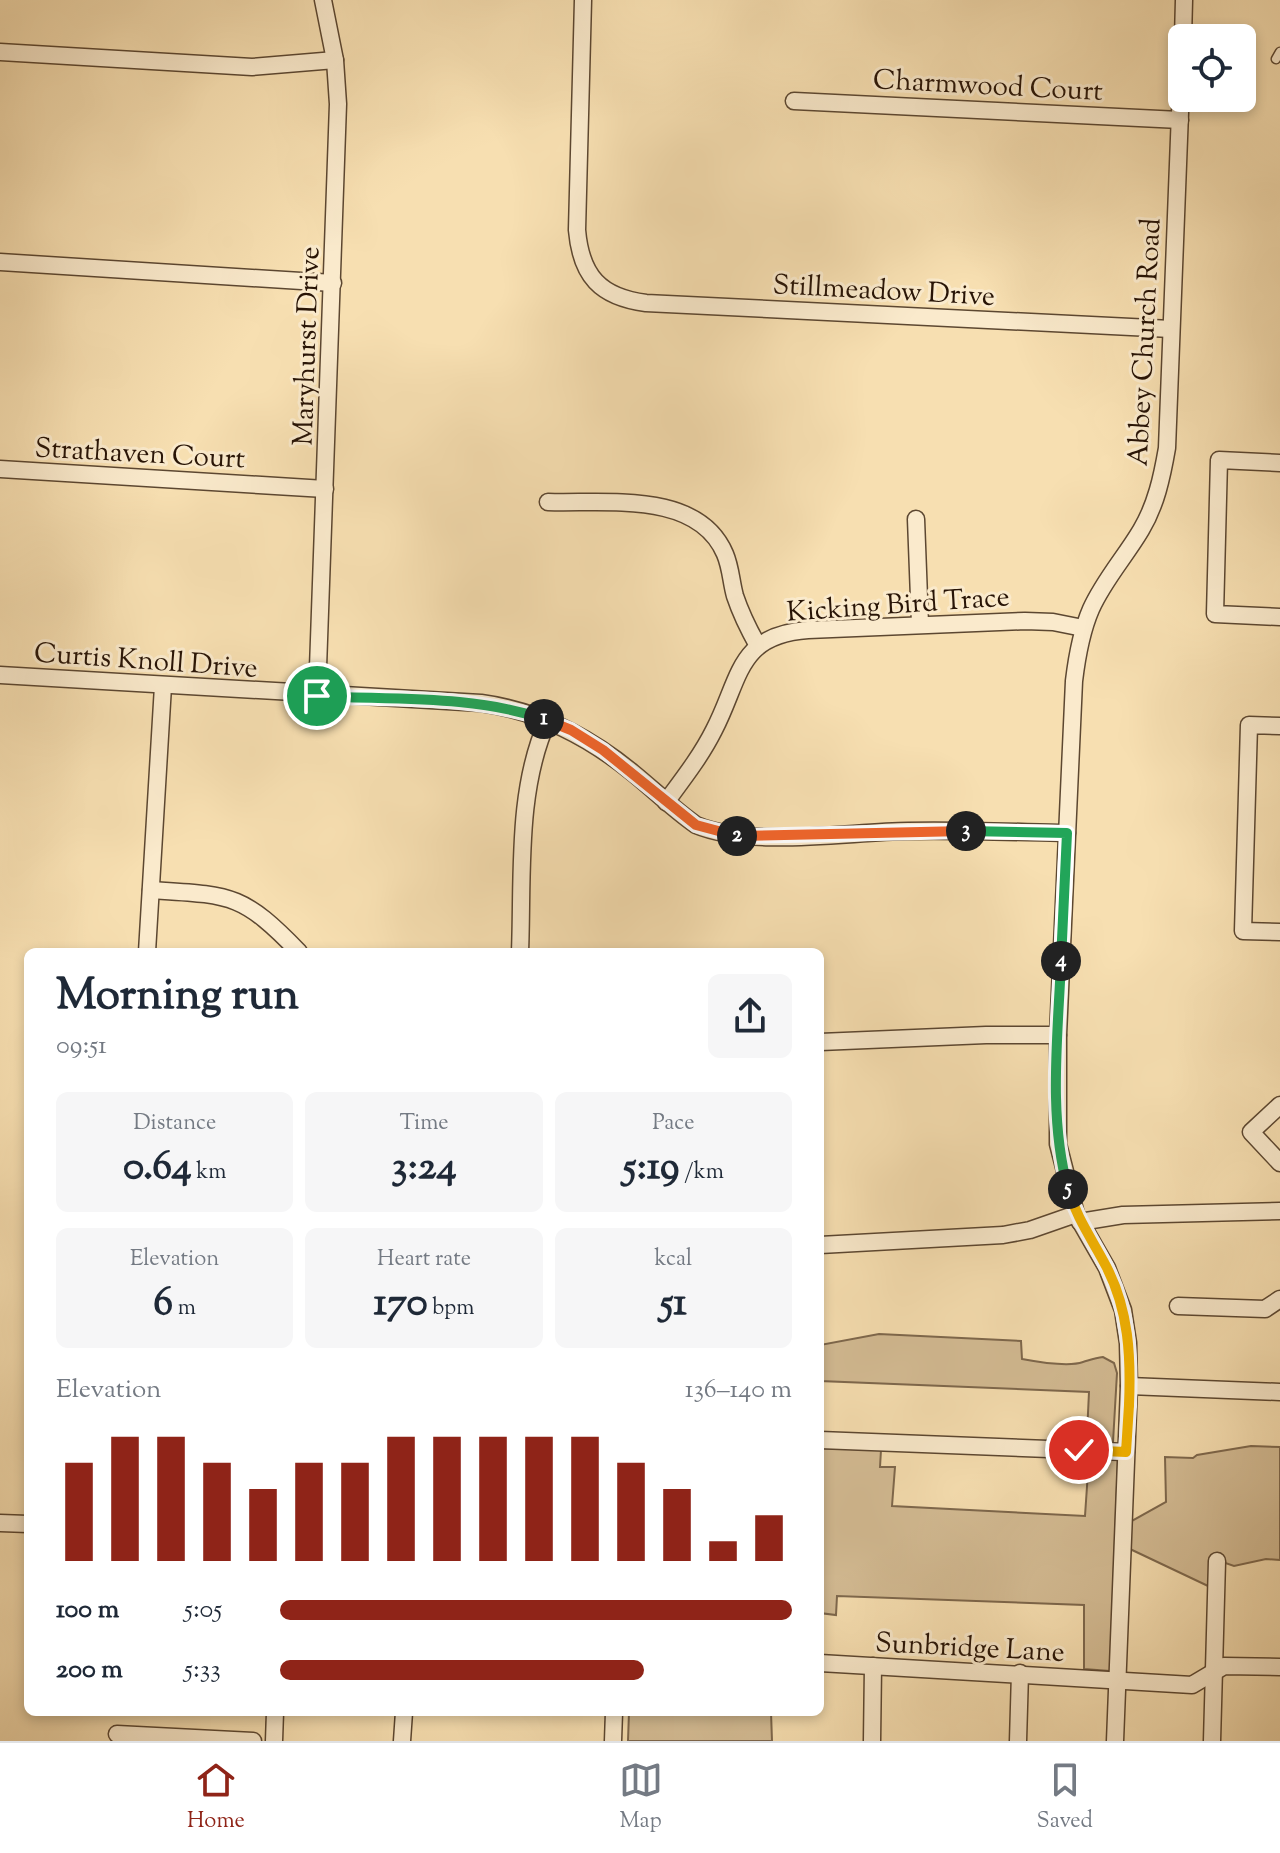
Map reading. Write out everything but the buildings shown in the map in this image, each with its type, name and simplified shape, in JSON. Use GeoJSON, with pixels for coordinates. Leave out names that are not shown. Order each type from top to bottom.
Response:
{"type":"FeatureCollection","features":[{"type":"Feature","properties":{"kind":"street","name":"Maryhurst Drive"},"geometry":{"type":"LineString","coordinates":[[317,696],[338,104],[335,60],[323,0]]}},
{"type":"Feature","properties":{"kind":"street","name":"Stillmeadow Drive"},"geometry":{"type":"LineString","coordinates":[[583,0],[577,230],[582,260],[599,285],[621,299],[646,303],[1171,329]]}},
{"type":"Feature","properties":{"kind":"street"},"geometry":{"type":"LineString","coordinates":[[1183,24],[1184,0]]}},
{"type":"Feature","properties":{"kind":"street"},"geometry":{"type":"LineString","coordinates":[[0,52],[252,67],[335,60]]}},
{"type":"Feature","properties":{"kind":"street","name":"Charmwood Court"},"geometry":{"type":"LineString","coordinates":[[794,101],[1180,120]]}},
{"type":"Feature","properties":{"kind":"street","name":"Abbey Church Road"},"geometry":{"type":"LineString","coordinates":[[1115,1741],[1129,1386],[1128,1343],[1123,1310],[1107,1268],[1078,1218],[1058,1144],[1058,1035],[1074,681],[1083,628],[1103,586],[1142,529],[1154,502],[1167,448],[1180,112]]}},
{"type":"Feature","properties":{"kind":"street"},"geometry":{"type":"LineString","coordinates":[[0,262],[333,283]]}},
{"type":"Feature","properties":{"kind":"street"},"geometry":{"type":"LineString","coordinates":[[1280,463],[1219,460],[1215,614],[1280,617]]}},
{"type":"Feature","properties":{"kind":"street","name":"Strathaven Court"},"geometry":{"type":"LineString","coordinates":[[0,469],[325,489]]}},
{"type":"Feature","properties":{"kind":"street"},"geometry":{"type":"LineString","coordinates":[[548,502],[653,505],[688,515],[703,525],[724,550],[735,594],[758,646]]}},
{"type":"Feature","properties":{"kind":"street"},"geometry":{"type":"LineString","coordinates":[[916,519],[920,624]]}},
{"type":"Feature","properties":{"kind":"street","name":"Kicking Bird Trace"},"geometry":{"type":"LineString","coordinates":[[666,802],[702,751],[742,664],[758,646],[789,631],[1025,621],[1083,628]]}},
{"type":"Feature","properties":{"kind":"street","name":"Curtis Knoll Drive"},"geometry":{"type":"LineString","coordinates":[[0,675],[317,696],[481,703],[518,710],[571,730],[603,750],[696,825],[744,838],[907,831],[1067,833]]}},
{"type":"Feature","properties":{"kind":"street"},"geometry":{"type":"LineString","coordinates":[[147,948],[163,686]]}},
{"type":"Feature","properties":{"kind":"street"},"geometry":{"type":"LineString","coordinates":[[520,948],[527,792],[534,756],[548,720]]}},
{"type":"Feature","properties":{"kind":"street"},"geometry":{"type":"LineString","coordinates":[[1280,726],[1249,725],[1243,931],[1280,932]]}},
{"type":"Feature","properties":{"kind":"street"},"geometry":{"type":"LineString","coordinates":[[151,890],[207,893],[235,899],[259,913],[295,948]]}},
{"type":"Feature","properties":{"kind":"street"},"geometry":{"type":"LineString","coordinates":[[824,1042],[1058,1035]]}},
{"type":"Feature","properties":{"kind":"street"},"geometry":{"type":"LineString","coordinates":[[1280,1105],[1251,1132],[1280,1163]]}},
{"type":"Feature","properties":{"kind":"street"},"geometry":{"type":"LineString","coordinates":[[824,1245],[1003,1235],[1078,1218],[1280,1211]]}},
{"type":"Feature","properties":{"kind":"street"},"geometry":{"type":"LineString","coordinates":[[1178,1306],[1265,1309],[1280,1299]]}},
{"type":"Feature","properties":{"kind":"street"},"geometry":{"type":"LineString","coordinates":[[1129,1386],[1280,1392]]}},
{"type":"Feature","properties":{"kind":"street"},"geometry":{"type":"LineString","coordinates":[[824,1440],[1126,1452]]}},
{"type":"Feature","properties":{"kind":"street"},"geometry":{"type":"LineString","coordinates":[[0,1523],[24,1524]]}},
{"type":"Feature","properties":{"kind":"street"},"geometry":{"type":"LineString","coordinates":[[1212,1741],[1217,1561]]}},
{"type":"Feature","properties":{"kind":"street","name":"Sunbridge Lane"},"geometry":{"type":"LineString","coordinates":[[824,1663],[1192,1685],[1232,1665],[1280,1667]]}},
{"type":"Feature","properties":{"kind":"street"},"geometry":{"type":"LineString","coordinates":[[872,1741],[873,1666]]}},
{"type":"Feature","properties":{"kind":"street"},"geometry":{"type":"LineString","coordinates":[[1018,1741],[1020,1673]]}},
{"type":"Feature","properties":{"kind":"street"},"geometry":{"type":"LineString","coordinates":[[274,1741],[275,1716]]}},
{"type":"Feature","properties":{"kind":"street"},"geometry":{"type":"LineString","coordinates":[[402,1741],[404,1716]]}},
{"type":"Feature","properties":{"kind":"street"},"geometry":{"type":"LineString","coordinates":[[613,1741],[614,1716]]}},
{"type":"Feature","properties":{"kind":"street"},"geometry":{"type":"LineString","coordinates":[[117,1734],[253,1741]]}},
{"type":"Feature","properties":{"kind":"shaded area"},"geometry":{"type":"Polygon","coordinates":[[[879,1334],[1021,1341],[1022,1359],[1053,1364],[1103,1357],[1114,1363],[1117,1373],[1113,1442],[1093,1440],[1087,1434],[1089,1392],[824,1381],[824,1344],[879,1334]]]}},
{"type":"Feature","properties":{"kind":"shaded area"},"geometry":{"type":"Polygon","coordinates":[[[1251,1446],[1280,1447],[1280,1560],[1266,1559],[1234,1566],[1214,1559],[1208,1586],[1130,1549],[1128,1523],[1166,1502],[1165,1457],[1193,1458],[1251,1446]]]}},
{"type":"Feature","properties":{"kind":"shaded area"},"geometry":{"type":"Polygon","coordinates":[[[824,1448],[881,1450],[880,1467],[895,1467],[892,1506],[1085,1516],[1089,1457],[1118,1459],[1110,1671],[1084,1669],[1084,1605],[837,1596],[836,1615],[824,1614],[824,1448]]]}},
{"type":"Feature","properties":{"kind":"shaded area"},"geometry":{"type":"Polygon","coordinates":[[[629,1716],[771,1716],[772,1741],[628,1741],[629,1716]]]}},
{"type":"Feature","properties":{"kind":"route"},"geometry":{"type":"LineString","coordinates":[[317,696],[481,703],[518,710],[571,730],[603,750],[696,825],[744,838],[961,830],[1067,833],[1058,1035],[1058,1144],[1076,1214],[1107,1268],[1123,1310],[1129,1358],[1126,1452],[1079,1450]]}}]}
